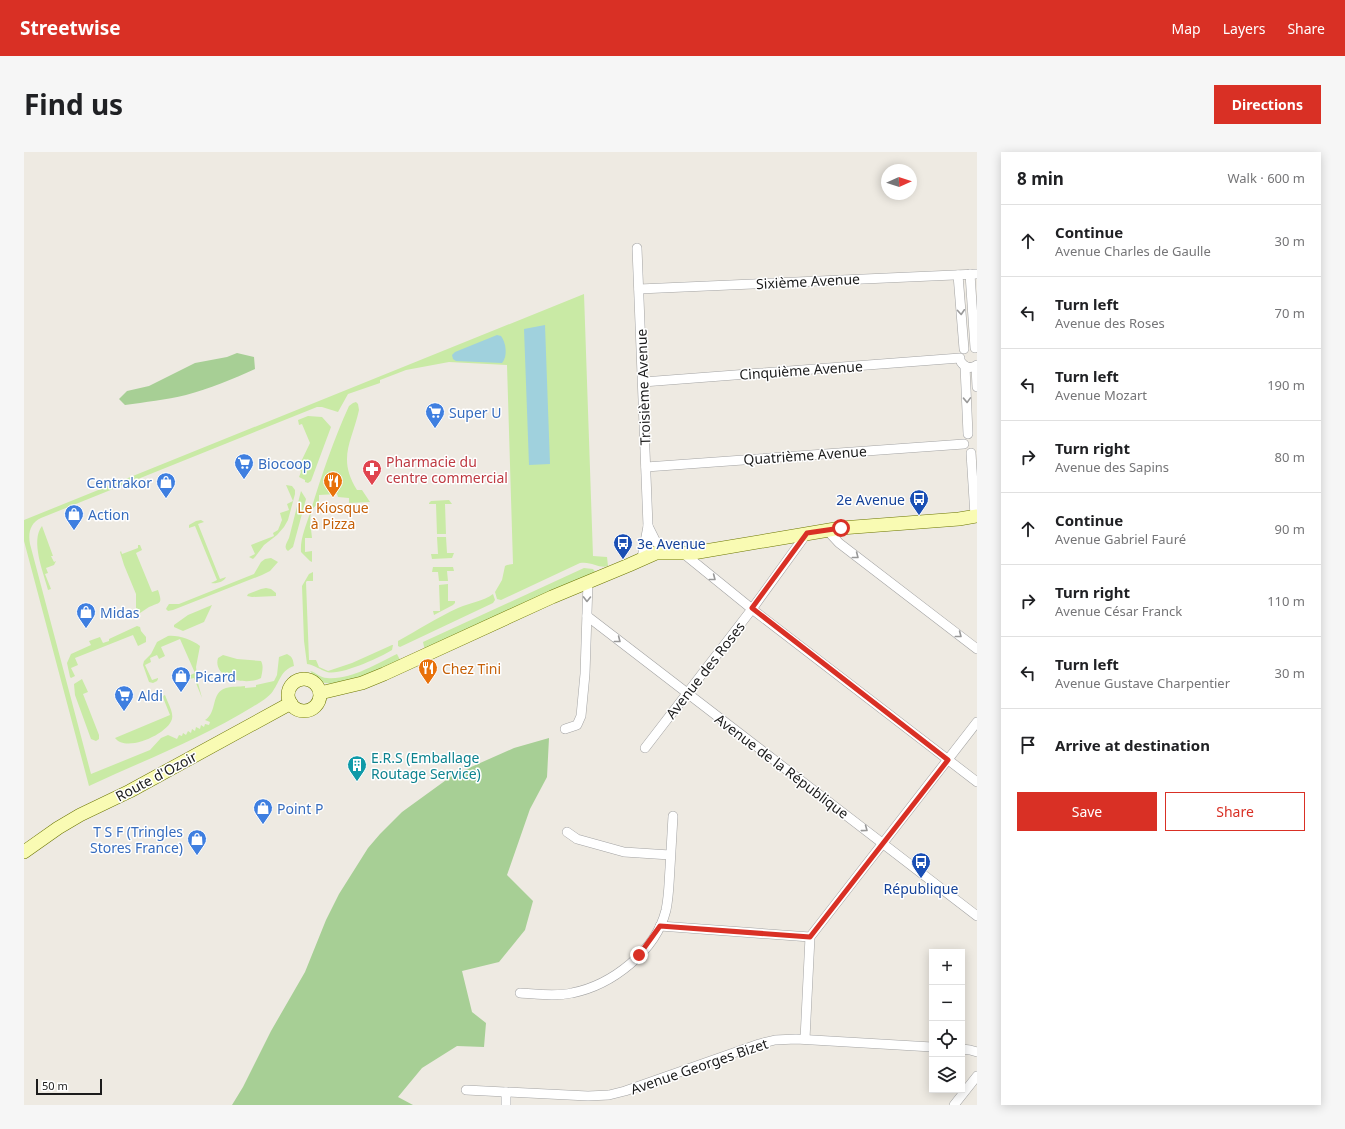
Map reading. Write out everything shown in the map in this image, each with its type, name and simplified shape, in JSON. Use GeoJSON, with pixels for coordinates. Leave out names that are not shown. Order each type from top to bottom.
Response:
{"type":"FeatureCollection","features":[{"type":"Feature","properties":{"kind":"main road"},"geometry":{"type":"LineString","coordinates":[[320,693],[362,683],[656,552],[683,554],[730,548],[807,533],[856,526],[959,519],[976,516]]}},
{"type":"Feature","properties":{"kind":"main road"},"geometry":{"type":"LineString","coordinates":[[300,680],[313,682],[319,688],[320,693],[318,704],[310,710],[304,711],[299,710],[291,703],[289,696],[290,689],[294,683],[300,680]]}},
{"type":"Feature","properties":{"kind":"main road","name":"Route d'Ozoir"},"geometry":{"type":"LineString","coordinates":[[24,852],[52,831],[69,821],[130,791],[291,703]]}},
{"type":"Feature","properties":{"kind":"street","name":"Troisième Avenue"},"geometry":{"type":"LineString","coordinates":[[637,248],[648,526],[642,558]]}},
{"type":"Feature","properties":{"kind":"street","name":"Sixième Avenue"},"geometry":{"type":"LineString","coordinates":[[639,289],[973,274]]}},
{"type":"Feature","properties":{"kind":"street"},"geometry":{"type":"LineString","coordinates":[[964,349],[967,347],[976,349],[973,274]]}},
{"type":"Feature","properties":{"kind":"street"},"geometry":{"type":"LineString","coordinates":[[958,275],[964,349],[962,351],[960,361],[965,366],[972,367],[976,365],[977,387]]}},
{"type":"Feature","properties":{"kind":"street","name":"Cinquième Avenue"},"geometry":{"type":"LineString","coordinates":[[643,382],[960,358]]}},
{"type":"Feature","properties":{"kind":"street"},"geometry":{"type":"LineString","coordinates":[[965,366],[973,432],[964,440],[964,444],[967,449],[974,454],[976,516]]}},
{"type":"Feature","properties":{"kind":"street","name":"Quatrième Avenue"},"geometry":{"type":"LineString","coordinates":[[646,467],[964,444]]}},
{"type":"Feature","properties":{"kind":"street","name":"Troisième Avenue"},"geometry":{"type":"LineString","coordinates":[[648,526],[654,540],[664,552]]}},
{"type":"Feature","properties":{"kind":"street"},"geometry":{"type":"LineString","coordinates":[[827,530],[839,543],[977,649]]}},
{"type":"Feature","properties":{"kind":"street","name":"Avenue des Roses"},"geometry":{"type":"LineString","coordinates":[[645,748],[752,608],[807,533]]}},
{"type":"Feature","properties":{"kind":"street"},"geometry":{"type":"LineString","coordinates":[[683,554],[977,782]]}},
{"type":"Feature","properties":{"kind":"street"},"geometry":{"type":"LineString","coordinates":[[565,729],[577,725],[580,716],[586,664],[588,582]]}},
{"type":"Feature","properties":{"kind":"street","name":"Avenue de la République"},"geometry":{"type":"LineString","coordinates":[[587,616],[977,916]]}},
{"type":"Feature","properties":{"kind":"street"},"geometry":{"type":"LineString","coordinates":[[805,1039],[810,937],[977,722]]}},
{"type":"Feature","properties":{"kind":"street"},"geometry":{"type":"LineString","coordinates":[[520,993],[564,994],[581,991],[601,983],[619,973],[645,948],[660,926],[665,911],[668,896],[673,816]]}},
{"type":"Feature","properties":{"kind":"street"},"geometry":{"type":"LineString","coordinates":[[567,832],[577,839],[624,852],[670,855]]}},
{"type":"Feature","properties":{"kind":"street"},"geometry":{"type":"LineString","coordinates":[[660,926],[810,937]]}},
{"type":"Feature","properties":{"kind":"street","name":"Avenue Georges Bizet"},"geometry":{"type":"LineString","coordinates":[[466,1090],[506,1092],[588,1101],[625,1091],[767,1041],[805,1039],[929,1047]]}},
{"type":"Feature","properties":{"kind":"street"},"geometry":{"type":"LineString","coordinates":[[965,1049],[977,1052]]}},
{"type":"Feature","properties":{"kind":"street"},"geometry":{"type":"LineString","coordinates":[[954,1105],[977,1076]]}},
{"type":"Feature","properties":{"kind":"street"},"geometry":{"type":"LineString","coordinates":[[506,1092],[506,1105]]}},
{"type":"Feature","properties":{"kind":"green space"},"geometry":{"type":"Polygon","coordinates":[[[584,294],[593,556],[607,557],[608,566],[602,567],[588,563],[580,563],[501,600],[497,599],[495,592],[502,580],[505,566],[513,564],[507,365],[449,362],[406,370],[380,380],[380,383],[348,394],[338,412],[317,407],[37,520],[32,526],[30,532],[30,544],[91,774],[150,750],[161,738],[168,735],[177,739],[179,735],[182,736],[183,733],[186,735],[188,731],[191,733],[192,729],[195,731],[196,727],[200,729],[201,725],[204,727],[205,724],[209,725],[210,722],[205,720],[212,712],[216,698],[221,690],[231,687],[256,687],[256,685],[274,681],[277,675],[279,657],[287,654],[289,655],[292,658],[294,666],[283,673],[271,693],[265,699],[234,718],[194,739],[89,786],[24,541],[24,520],[584,294]]]}},
{"type":"Feature","properties":{"kind":"green space"},"geometry":{"type":"Polygon","coordinates":[[[237,353],[254,357],[255,369],[212,387],[178,397],[125,405],[119,399],[127,391],[149,386],[195,363],[227,357],[237,353]]]}},
{"type":"Feature","properties":{"kind":"green space"},"geometry":{"type":"Polygon","coordinates":[[[356,402],[359,410],[348,450],[348,468],[351,479],[357,490],[362,490],[370,502],[349,503],[349,498],[338,497],[337,494],[319,495],[319,504],[312,510],[310,518],[312,538],[305,538],[305,552],[312,551],[312,562],[301,552],[301,542],[338,432],[349,406],[356,402]]]}},
{"type":"Feature","properties":{"kind":"green space"},"geometry":{"type":"Polygon","coordinates":[[[308,416],[322,417],[331,427],[311,481],[308,483],[299,477],[301,472],[299,466],[310,443],[302,424],[299,425],[298,420],[308,416]]]}},
{"type":"Feature","properties":{"kind":"green space"},"geometry":{"type":"Polygon","coordinates":[[[286,485],[292,486],[295,490],[295,494],[288,520],[277,535],[264,545],[253,559],[249,557],[255,554],[251,545],[274,536],[273,533],[278,530],[282,520],[280,513],[289,510],[287,504],[293,501],[286,485]]]}},
{"type":"Feature","properties":{"kind":"green space"},"geometry":{"type":"Polygon","coordinates":[[[301,491],[306,499],[293,547],[288,551],[286,545],[301,491]]]}},
{"type":"Feature","properties":{"kind":"green space"},"geometry":{"type":"Polygon","coordinates":[[[449,500],[452,504],[445,504],[446,534],[437,534],[436,504],[429,503],[431,501],[449,500]]]}},
{"type":"Feature","properties":{"kind":"green space"},"geometry":{"type":"Polygon","coordinates":[[[201,520],[204,522],[198,524],[220,579],[226,577],[220,582],[211,583],[217,580],[195,526],[189,528],[189,525],[201,520]]]}},
{"type":"Feature","properties":{"kind":"green space"},"geometry":{"type":"Polygon","coordinates":[[[42,526],[53,556],[51,556],[54,562],[56,561],[54,565],[46,568],[48,573],[45,574],[51,589],[48,590],[39,558],[37,540],[42,526]]]}},
{"type":"Feature","properties":{"kind":"green space"},"geometry":{"type":"Polygon","coordinates":[[[437,537],[446,537],[447,553],[454,553],[452,558],[432,559],[431,554],[438,554],[437,537]]]}},
{"type":"Feature","properties":{"kind":"green space"},"geometry":{"type":"Polygon","coordinates":[[[138,545],[140,545],[142,550],[136,553],[152,592],[158,590],[160,598],[160,602],[140,613],[136,608],[136,594],[120,552],[121,551],[122,554],[138,548],[138,545]]]}},
{"type":"Feature","properties":{"kind":"green space"},"geometry":{"type":"Polygon","coordinates":[[[271,558],[278,562],[270,571],[262,575],[173,610],[168,611],[166,609],[169,604],[179,604],[254,574],[261,562],[265,559],[271,558]]]}},
{"type":"Feature","properties":{"kind":"green space"},"geometry":{"type":"Polygon","coordinates":[[[433,567],[453,567],[454,571],[447,571],[448,581],[439,581],[438,572],[432,572],[433,567]]]}},
{"type":"Feature","properties":{"kind":"green space"},"geometry":{"type":"Polygon","coordinates":[[[584,568],[593,569],[596,573],[425,651],[423,642],[584,568]]]}},
{"type":"Feature","properties":{"kind":"green space"},"geometry":{"type":"Polygon","coordinates":[[[313,572],[313,581],[306,582],[309,660],[316,660],[319,667],[328,671],[352,663],[393,645],[392,650],[370,661],[341,671],[327,672],[313,665],[307,664],[304,641],[302,586],[309,574],[313,572]]]}},
{"type":"Feature","properties":{"kind":"green space"},"geometry":{"type":"Polygon","coordinates":[[[448,584],[448,601],[455,601],[455,603],[434,615],[433,611],[440,611],[439,585],[448,584]]]}},
{"type":"Feature","properties":{"kind":"green space"},"geometry":{"type":"Polygon","coordinates":[[[266,588],[271,589],[276,593],[276,596],[247,596],[248,594],[266,588]]]}},
{"type":"Feature","properties":{"kind":"green space"},"geometry":{"type":"Polygon","coordinates":[[[493,594],[495,600],[493,603],[400,647],[398,646],[398,641],[436,619],[458,608],[493,594]]]}},
{"type":"Feature","properties":{"kind":"green space"},"geometry":{"type":"Polygon","coordinates":[[[212,605],[204,622],[183,631],[174,627],[174,625],[188,615],[212,605]]]}},
{"type":"Feature","properties":{"kind":"green space"},"geometry":{"type":"Polygon","coordinates":[[[137,626],[140,627],[141,631],[146,637],[146,642],[138,646],[133,635],[75,658],[78,665],[71,668],[75,676],[70,677],[67,663],[71,654],[91,645],[89,641],[100,637],[103,643],[137,626]]]}},
{"type":"Feature","properties":{"kind":"green space"},"geometry":{"type":"Polygon","coordinates":[[[168,636],[185,638],[200,646],[196,667],[202,698],[194,678],[189,679],[188,676],[195,673],[180,639],[161,647],[165,656],[159,659],[157,655],[150,658],[151,662],[145,665],[152,680],[158,679],[153,683],[149,682],[143,665],[144,661],[151,654],[157,642],[168,636]]]}},
{"type":"Feature","properties":{"kind":"green space"},"geometry":{"type":"Polygon","coordinates":[[[397,654],[401,662],[350,681],[339,683],[322,682],[310,671],[325,678],[336,678],[354,674],[397,654]]]}},
{"type":"Feature","properties":{"kind":"green space"},"geometry":{"type":"Polygon","coordinates":[[[223,655],[237,659],[261,661],[263,667],[261,678],[240,681],[226,676],[220,671],[218,665],[218,658],[223,655]]]}},
{"type":"Feature","properties":{"kind":"green space"},"geometry":{"type":"Polygon","coordinates":[[[82,679],[88,692],[83,694],[99,735],[99,739],[96,741],[91,739],[75,695],[74,684],[82,679]]]}},
{"type":"Feature","properties":{"kind":"green space"},"geometry":{"type":"Polygon","coordinates":[[[160,690],[163,696],[165,695],[172,714],[172,719],[169,725],[155,736],[137,743],[120,742],[115,738],[170,715],[160,690]]]}},
{"type":"Feature","properties":{"kind":"green space"},"geometry":{"type":"Polygon","coordinates":[[[549,738],[547,777],[530,809],[507,875],[533,901],[525,930],[499,962],[462,971],[472,1012],[486,1023],[484,1047],[457,1046],[422,1068],[398,1097],[413,1105],[232,1105],[243,1087],[271,1031],[305,972],[326,920],[339,894],[368,848],[380,834],[402,812],[453,775],[514,748],[549,738]]]}},
{"type":"Feature","properties":{"kind":"water"},"geometry":{"type":"Polygon","coordinates":[[[545,325],[550,464],[529,465],[524,329],[545,325]]]}},
{"type":"Feature","properties":{"kind":"water"},"geometry":{"type":"Polygon","coordinates":[[[497,335],[501,336],[505,346],[506,353],[502,363],[456,361],[453,359],[452,355],[455,352],[497,335]]]}},
{"type":"Feature","properties":{"kind":"place","name":"Super U"},"geometry":{"type":"Point","coordinates":[435,429]}},
{"type":"Feature","properties":{"kind":"place","name":"Biocoop"},"geometry":{"type":"Point","coordinates":[244,480]}},
{"type":"Feature","properties":{"kind":"place","name":"Pharmacie du centre commercial"},"geometry":{"type":"Point","coordinates":[372,486]}},
{"type":"Feature","properties":{"kind":"place","name":"Le Kiosque à Pizza"},"geometry":{"type":"Point","coordinates":[333,498]}},
{"type":"Feature","properties":{"kind":"place","name":"Centrakor"},"geometry":{"type":"Point","coordinates":[166,499]}},
{"type":"Feature","properties":{"kind":"place","name":"2e Avenue"},"geometry":{"type":"Point","coordinates":[919,516]}},
{"type":"Feature","properties":{"kind":"place","name":"Action"},"geometry":{"type":"Point","coordinates":[74,531]}},
{"type":"Feature","properties":{"kind":"place","name":"3e Avenue"},"geometry":{"type":"Point","coordinates":[623,560]}},
{"type":"Feature","properties":{"kind":"place","name":"Midas"},"geometry":{"type":"Point","coordinates":[86,629]}},
{"type":"Feature","properties":{"kind":"place","name":"Chez Tini"},"geometry":{"type":"Point","coordinates":[428,685]}},
{"type":"Feature","properties":{"kind":"place","name":"Picard"},"geometry":{"type":"Point","coordinates":[181,693]}},
{"type":"Feature","properties":{"kind":"place","name":"Aldi"},"geometry":{"type":"Point","coordinates":[124,712]}},
{"type":"Feature","properties":{"kind":"place","name":"E.R.S (Emballage Routage Service)"},"geometry":{"type":"Point","coordinates":[357,782]}},
{"type":"Feature","properties":{"kind":"place","name":"Point P"},"geometry":{"type":"Point","coordinates":[263,825]}},
{"type":"Feature","properties":{"kind":"place","name":"T S F (Tringles Stores France)"},"geometry":{"type":"Point","coordinates":[197,856]}},
{"type":"Feature","properties":{"kind":"place","name":"République"},"geometry":{"type":"Point","coordinates":[921,879]}},
{"type":"Feature","properties":{"kind":"route"},"geometry":{"type":"LineString","coordinates":[[639,955],[660,926],[810,937],[948,760],[752,608],[807,533],[841,528]]}}]}
